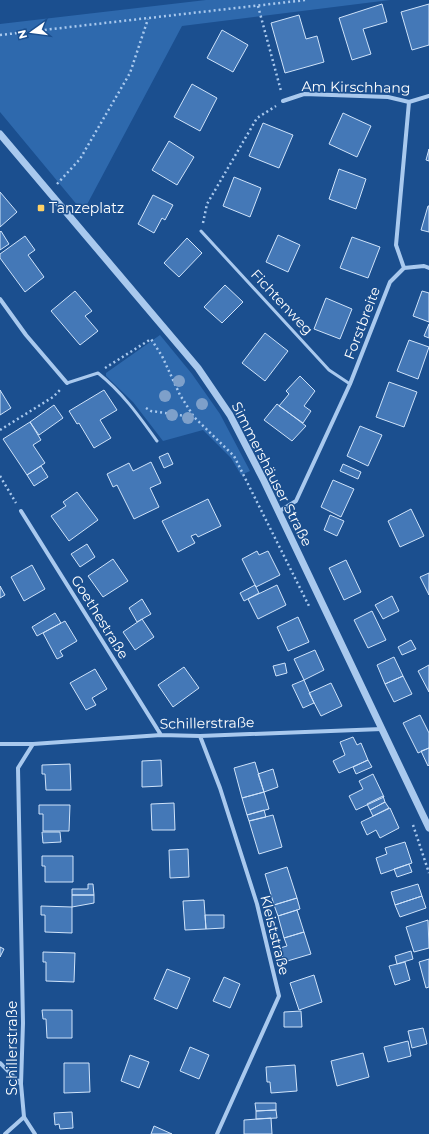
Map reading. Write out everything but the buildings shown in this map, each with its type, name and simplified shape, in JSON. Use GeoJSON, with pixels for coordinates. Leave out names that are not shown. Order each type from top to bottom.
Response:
{"type":"FeatureCollection","features":[{"type":"Feature","properties":{"kind":"street","name":"Am Kirschhang"},"geometry":{"type":"LineString","coordinates":[[283,101],[304,94],[388,97],[409,102],[429,96]]}},
{"type":"Feature","properties":{"kind":"street"},"geometry":{"type":"LineString","coordinates":[[409,102],[396,245],[404,268],[424,266],[429,268]]}},
{"type":"Feature","properties":{"kind":"street","name":"Simmershäuser Straße"},"geometry":{"type":"LineString","coordinates":[[1,138],[50,191],[198,368],[230,415],[383,729],[429,828]]}},
{"type":"Feature","properties":{"kind":"street","name":"Forstbreite"},"geometry":{"type":"LineString","coordinates":[[278,512],[296,501],[350,384],[390,282],[404,268]]}},
{"type":"Feature","properties":{"kind":"street"},"geometry":{"type":"LineString","coordinates":[[0,299],[26,335],[67,383]]}},
{"type":"Feature","properties":{"kind":"street","name":"Goethestraße"},"geometry":{"type":"LineString","coordinates":[[21,511],[161,735]]}},
{"type":"Feature","properties":{"kind":"street","name":"Schillerstraße"},"geometry":{"type":"LineString","coordinates":[[0,744],[33,744],[161,735],[200,736],[383,729]]}},
{"type":"Feature","properties":{"kind":"street","name":"Kleiststraße"},"geometry":{"type":"LineString","coordinates":[[200,736],[220,788],[257,904],[278,996],[217,1134]]}},
{"type":"Feature","properties":{"kind":"street","name":"Schillerstraße"},"geometry":{"type":"LineString","coordinates":[[24,1117],[21,1084],[23,1023],[18,768],[33,744]]}},
{"type":"Feature","properties":{"kind":"street"},"geometry":{"type":"LineString","coordinates":[[0,1063],[21,1084]]}},
{"type":"Feature","properties":{"kind":"street"},"geometry":{"type":"LineString","coordinates":[[6,1134],[24,1117],[35,1134]]}},
{"type":"Feature","properties":{"kind":"lane","name":"Fichtenweg"},"geometry":{"type":"LineString","coordinates":[[201,231],[329,370],[350,384]]}},
{"type":"Feature","properties":{"kind":"lane"},"geometry":{"type":"LineString","coordinates":[[67,383],[98,373],[113,385],[130,404],[157,441]]}},
{"type":"Feature","properties":{"kind":"path"},"geometry":{"type":"LineString","coordinates":[[0,35],[306,0]]}},
{"type":"Feature","properties":{"kind":"path"},"geometry":{"type":"LineString","coordinates":[[201,231],[207,204],[257,118],[283,101],[258,6]]}},
{"type":"Feature","properties":{"kind":"path"},"geometry":{"type":"LineString","coordinates":[[50,191],[80,160],[130,73],[148,18]]}},
{"type":"Feature","properties":{"kind":"path"},"geometry":{"type":"LineString","coordinates":[[98,373],[151,339],[162,356],[180,395],[194,417],[234,456],[311,611]]}},
{"type":"Feature","properties":{"kind":"path"},"geometry":{"type":"LineString","coordinates":[[0,430],[54,397],[67,383]]}},
{"type":"Feature","properties":{"kind":"path"},"geometry":{"type":"LineString","coordinates":[[161,412],[194,417]]}},
{"type":"Feature","properties":{"kind":"path"},"geometry":{"type":"LineString","coordinates":[[0,476],[21,511]]}},
{"type":"Feature","properties":{"kind":"path"},"geometry":{"type":"LineString","coordinates":[[412,823],[429,873]]}},
{"type":"Feature","properties":{"kind":"shaded area"},"geometry":{"type":"Polygon","coordinates":[[[206,0],[390,0],[182,26],[83,212],[0,112],[0,24],[206,0]]]}},
{"type":"Feature","properties":{"kind":"shaded area"},"geometry":{"type":"Polygon","coordinates":[[[160,335],[192,374],[220,414],[250,471],[241,475],[231,458],[203,430],[163,441],[133,402],[106,376],[106,373],[160,335]]]}},
{"type":"Feature","properties":{"kind":"place","name":"Tanzeplatz"},"geometry":{"type":"Point","coordinates":[41,208]}}]}
